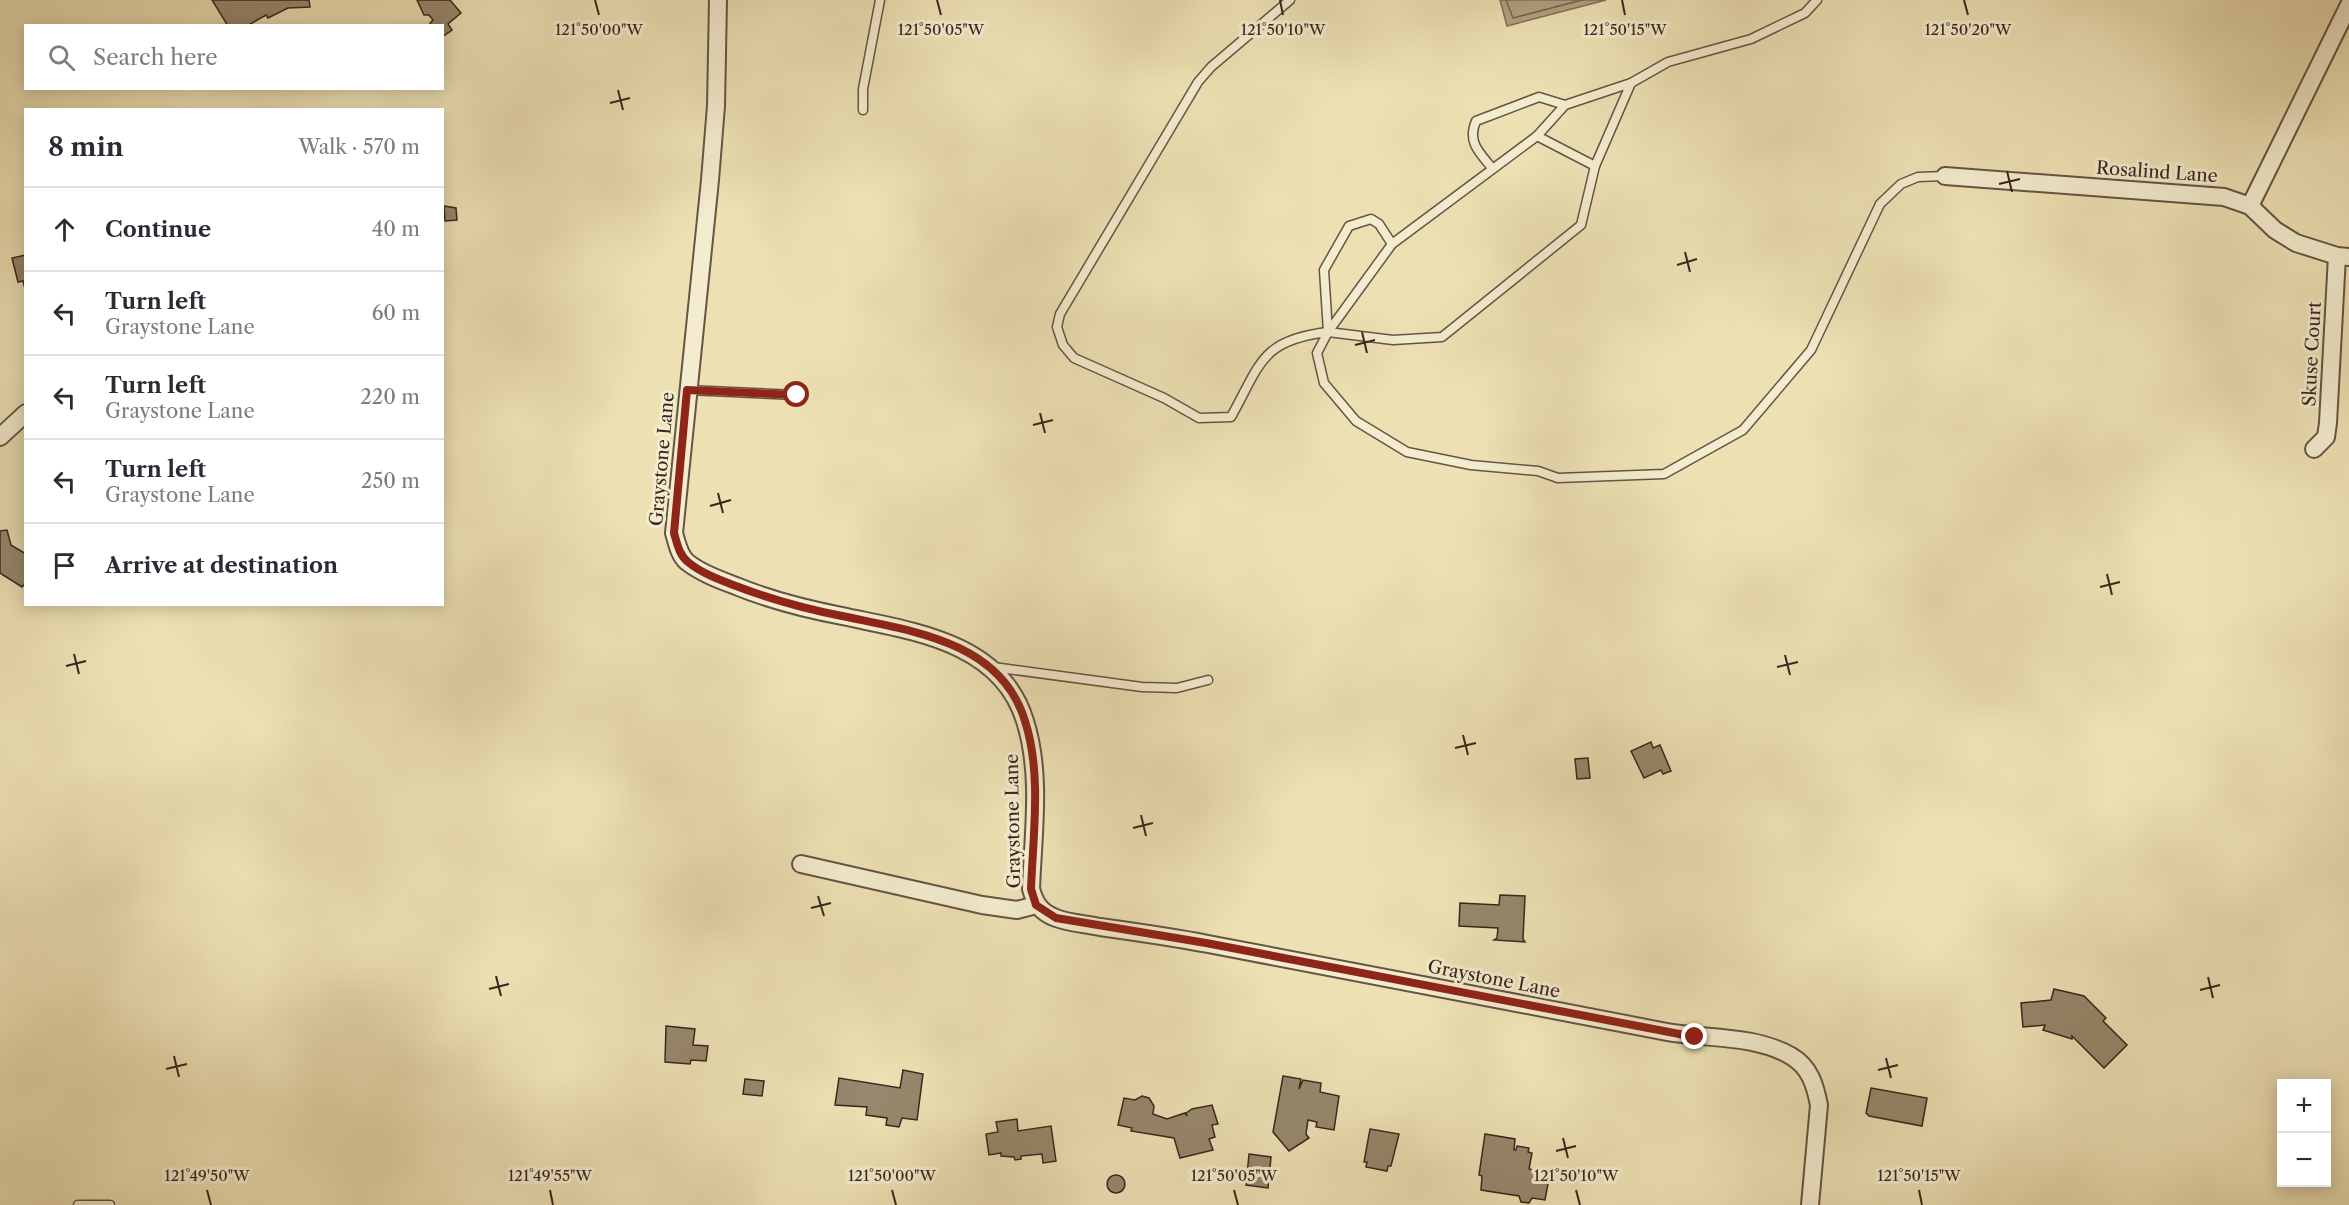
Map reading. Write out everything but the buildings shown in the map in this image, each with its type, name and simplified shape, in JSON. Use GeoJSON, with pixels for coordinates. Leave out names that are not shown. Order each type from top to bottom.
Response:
{"type":"FeatureCollection","features":[{"type":"Feature","properties":{"kind":"street","name":"Graystone Lane"},"geometry":{"type":"LineString","coordinates":[[718,0],[714,128],[674,533],[687,561],[712,577],[784,603],[932,637],[974,655],[990,666],[1006,684],[1025,719],[1034,765],[1031,889],[1036,905],[1056,918],[1206,943],[1695,1037],[1755,1043],[1779,1050],[1800,1061],[1814,1083],[1817,1094],[1819,1105],[1810,1205]]}},
{"type":"Feature","properties":{"kind":"street"},"geometry":{"type":"LineString","coordinates":[[2250,206],[2349,4]]}},
{"type":"Feature","properties":{"kind":"street","name":"Rosalind Lane"},"geometry":{"type":"LineString","coordinates":[[1945,176],[2224,196],[2250,206],[2275,230],[2289,238],[2343,257]]}},
{"type":"Feature","properties":{"kind":"street","name":"Skuse Court"},"geometry":{"type":"LineString","coordinates":[[2314,449],[2326,437],[2343,257]]}},
{"type":"Feature","properties":{"kind":"street"},"geometry":{"type":"LineString","coordinates":[[0,437],[24,415]]}},
{"type":"Feature","properties":{"kind":"street","name":"Graystone Lane"},"geometry":{"type":"LineString","coordinates":[[801,864],[982,905],[1017,910],[1036,905]]}},
{"type":"Feature","properties":{"kind":"lane"},"geometry":{"type":"LineString","coordinates":[[864,110],[863,89],[880,0]]}},
{"type":"Feature","properties":{"kind":"lane"},"geometry":{"type":"LineString","coordinates":[[1290,0],[1211,67],[1198,82],[1060,314],[1057,327],[1063,345],[1074,358],[1164,399],[1199,418],[1231,417],[1266,354],[1282,342],[1328,332],[1393,340],[1442,337],[1581,225],[1595,166],[1631,83]]}},
{"type":"Feature","properties":{"kind":"lane"},"geometry":{"type":"LineString","coordinates":[[1817,0],[1805,13],[1751,39],[1668,62],[1631,83],[1565,105],[1538,136],[1392,244],[1328,332],[1317,353],[1324,383],[1356,422],[1407,452],[1471,465],[1538,471],[1558,478],[1664,474],[1743,430],[1811,350],[1880,204],[1901,184],[1918,177],[1945,176]]}},
{"type":"Feature","properties":{"kind":"lane"},"geometry":{"type":"LineString","coordinates":[[1492,168],[1474,147],[1471,133],[1476,121],[1539,97],[1565,105]]}},
{"type":"Feature","properties":{"kind":"lane"},"geometry":{"type":"LineString","coordinates":[[1538,136],[1595,166]]}},
{"type":"Feature","properties":{"kind":"lane"},"geometry":{"type":"LineString","coordinates":[[1328,332],[1324,270],[1349,226],[1371,219],[1379,224],[1392,244]]}},
{"type":"Feature","properties":{"kind":"lane"},"geometry":{"type":"LineString","coordinates":[[687,390],[797,395]]}},
{"type":"Feature","properties":{"kind":"lane"},"geometry":{"type":"LineString","coordinates":[[990,666],[1142,687],[1177,688],[1208,680]]}},
{"type":"Feature","properties":{"kind":"lane"},"geometry":{"type":"LineString","coordinates":[[78,1205],[110,1205]]}},
{"type":"Feature","properties":{"kind":"water"},"geometry":{"type":"Polygon","coordinates":[[[1500,0],[1606,0],[1507,26],[1500,0]]]}},
{"type":"Feature","properties":{"kind":"route"},"geometry":{"type":"LineString","coordinates":[[797,395],[687,390],[674,533],[680,551],[687,561],[712,577],[746,590],[784,603],[900,627],[932,637],[974,655],[992,668],[1016,700],[1025,719],[1030,742],[1034,765],[1031,889],[1036,905],[1045,912],[1056,918],[1085,924],[1206,943],[1695,1037]]}}]}
